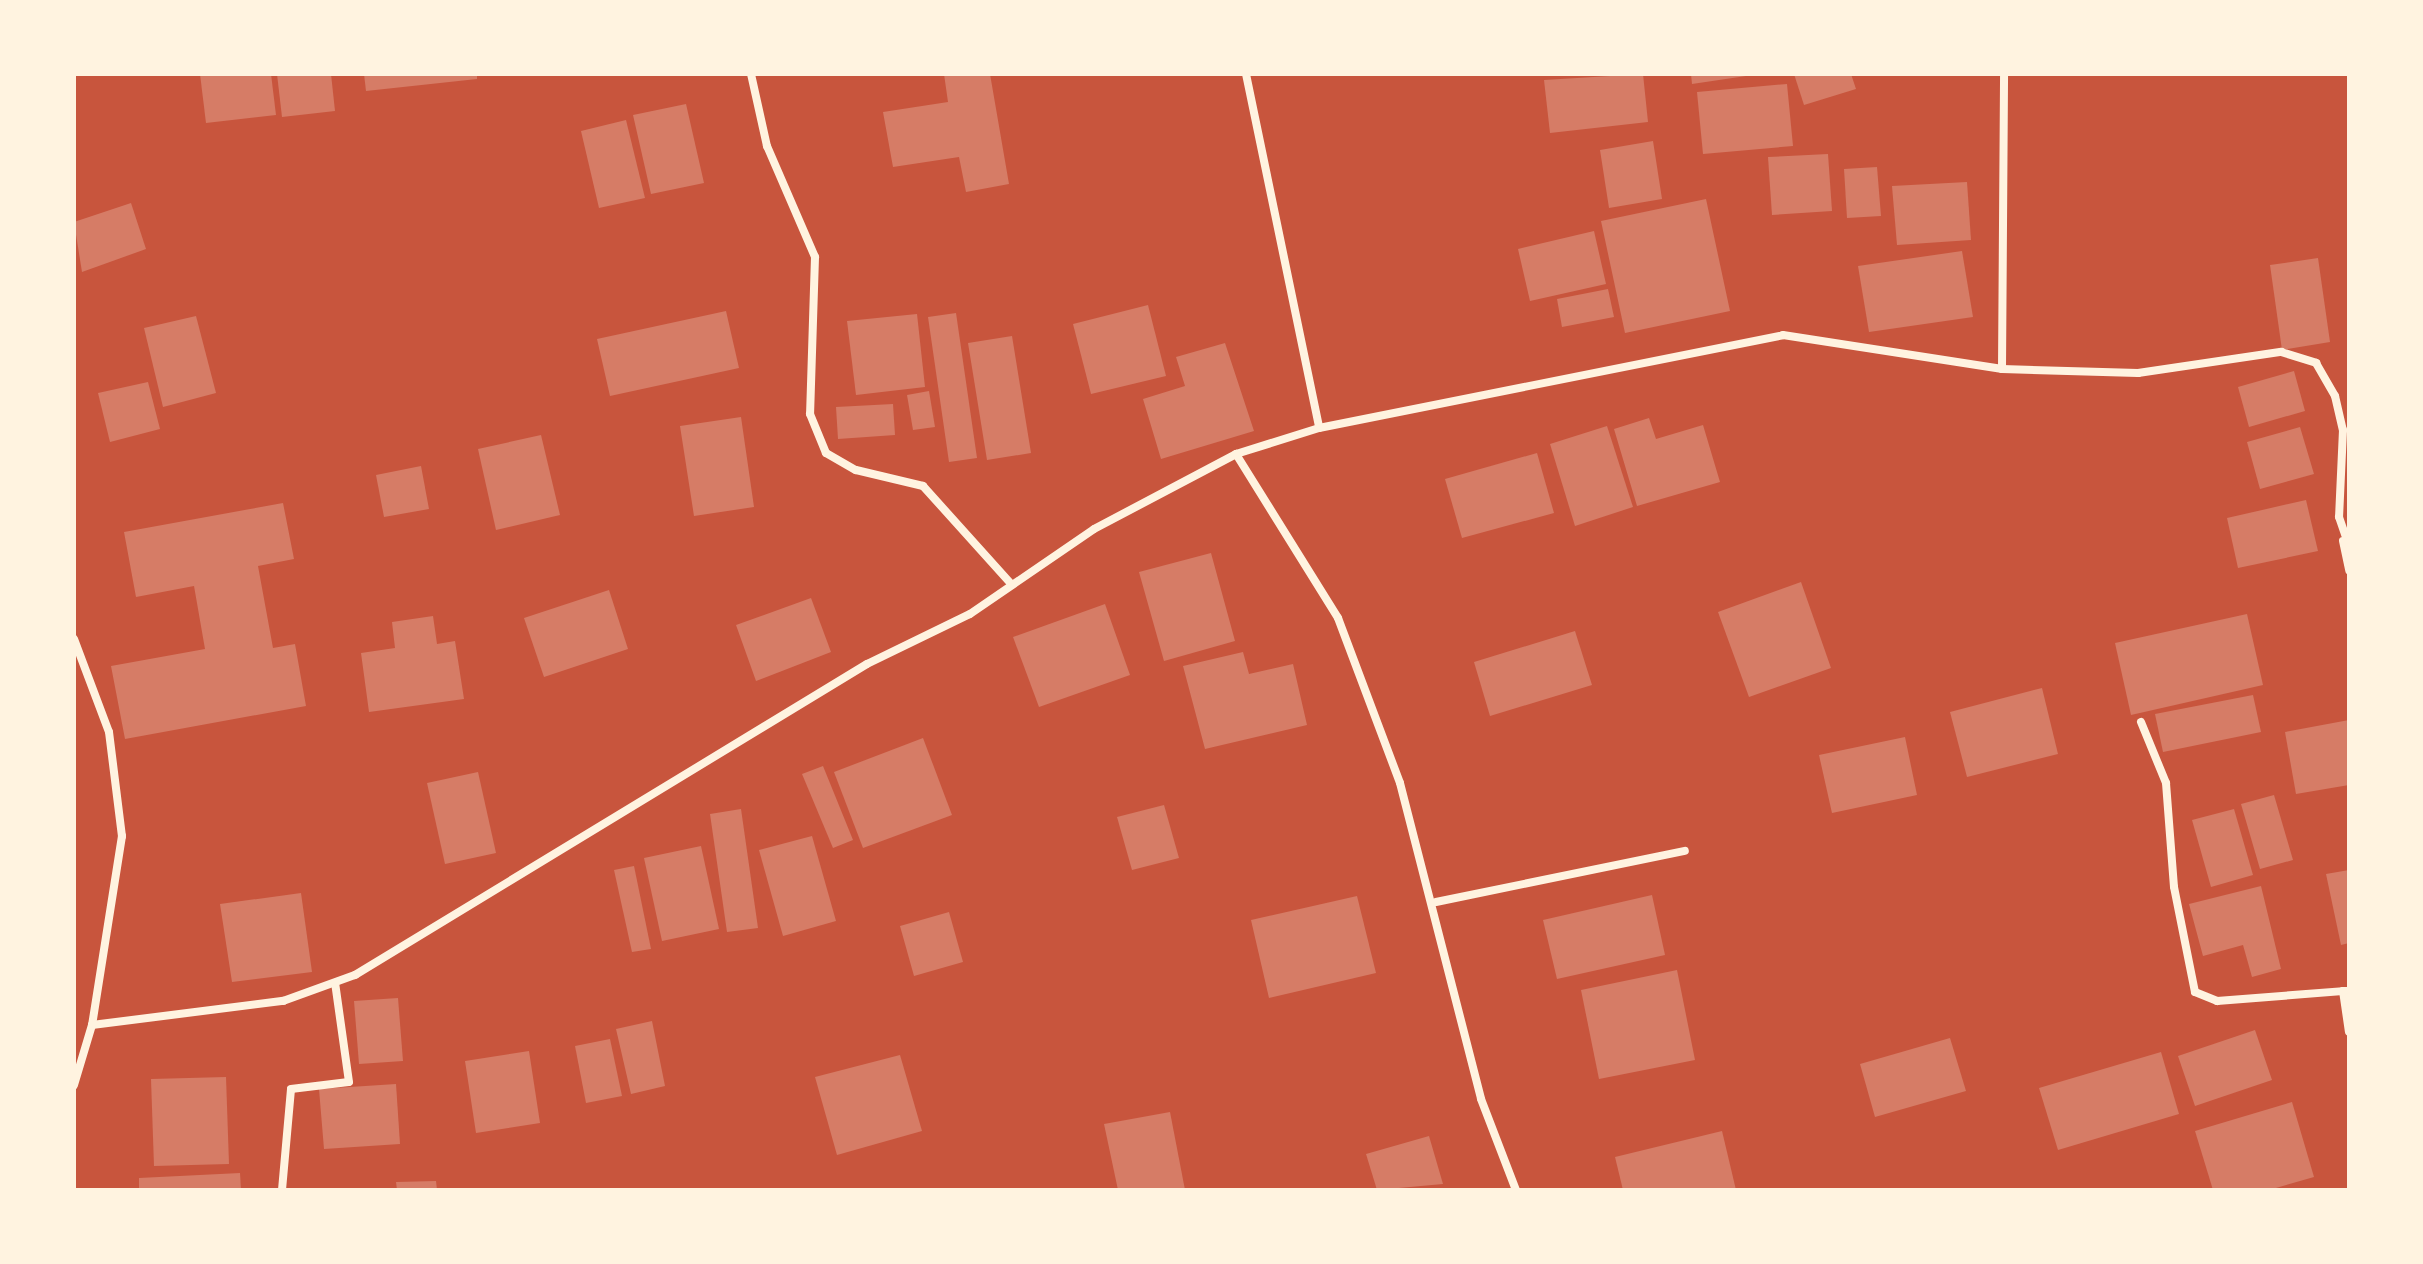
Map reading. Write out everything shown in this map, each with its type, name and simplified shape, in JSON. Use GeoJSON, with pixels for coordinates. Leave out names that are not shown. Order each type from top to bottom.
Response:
{"type":"FeatureCollection","features":[{"type":"Feature","properties":{"kind":"street"},"geometry":{"type":"LineString","coordinates":[[751,74],[767,146],[815,257],[810,414],[826,453],[856,470],[923,486],[1012,585]]}},
{"type":"Feature","properties":{"kind":"street"},"geometry":{"type":"LineString","coordinates":[[1246,74],[1319,428]]}},
{"type":"Feature","properties":{"kind":"street"},"geometry":{"type":"LineString","coordinates":[[2002,369],[2004,74]]}},
{"type":"Feature","properties":{"kind":"street"},"geometry":{"type":"LineString","coordinates":[[92,1025],[283,1001],[335,983],[1012,585],[1094,529],[1236,454],[1319,428],[1783,335],[2002,369],[2138,373],[2281,352],[2316,363],[2343,430],[2349,570]]}},
{"type":"Feature","properties":{"kind":"street"},"geometry":{"type":"LineString","coordinates":[[1236,454],[1338,618],[1436,902],[1481,1099],[1516,1190]]}},
{"type":"Feature","properties":{"kind":"street"},"geometry":{"type":"LineString","coordinates":[[74,639],[109,732],[122,836],[92,1025],[74,1085]]}},
{"type":"Feature","properties":{"kind":"street"},"geometry":{"type":"LineString","coordinates":[[2141,722],[2166,783],[2174,887],[2195,992],[2217,1001],[2346,991],[2349,1032]]}},
{"type":"Feature","properties":{"kind":"street"},"geometry":{"type":"LineString","coordinates":[[1436,902],[1685,851]]}},
{"type":"Feature","properties":{"kind":"street"},"geometry":{"type":"LineString","coordinates":[[282,1190],[291,1089],[349,1082],[335,983]]}},
{"type":"Feature","properties":{"kind":"building"},"geometry":{"type":"Polygon","coordinates":[[[200,74],[271,74],[276,115],[206,123],[200,74]]]}},
{"type":"Feature","properties":{"kind":"building"},"geometry":{"type":"Polygon","coordinates":[[[277,74],[331,74],[335,111],[282,117],[277,74]]]}},
{"type":"Feature","properties":{"kind":"building"},"geometry":{"type":"Polygon","coordinates":[[[364,74],[477,74],[477,79],[366,91],[364,74]]]}},
{"type":"Feature","properties":{"kind":"building"},"geometry":{"type":"Polygon","coordinates":[[[944,74],[990,74],[1009,184],[966,192],[959,157],[893,167],[883,112],[948,102],[944,74]]]}},
{"type":"Feature","properties":{"kind":"building"},"geometry":{"type":"Polygon","coordinates":[[[1643,74],[1648,122],[1550,133],[1544,80],[1643,74]]]}},
{"type":"Feature","properties":{"kind":"building"},"geometry":{"type":"Polygon","coordinates":[[[1691,74],[1746,74],[1746,76],[1692,84],[1691,74]]]}},
{"type":"Feature","properties":{"kind":"building"},"geometry":{"type":"Polygon","coordinates":[[[1794,74],[1851,74],[1856,89],[1804,105],[1794,74]]]}},
{"type":"Feature","properties":{"kind":"building"},"geometry":{"type":"Polygon","coordinates":[[[1787,84],[1793,146],[1703,154],[1697,92],[1787,84]]]}},
{"type":"Feature","properties":{"kind":"building"},"geometry":{"type":"Polygon","coordinates":[[[686,104],[704,183],[651,194],[633,115],[686,104]]]}},
{"type":"Feature","properties":{"kind":"building"},"geometry":{"type":"Polygon","coordinates":[[[626,120],[645,198],[599,208],[581,131],[626,120]]]}},
{"type":"Feature","properties":{"kind":"building"},"geometry":{"type":"Polygon","coordinates":[[[1653,141],[1662,199],[1609,208],[1600,150],[1653,141]]]}},
{"type":"Feature","properties":{"kind":"building"},"geometry":{"type":"Polygon","coordinates":[[[1828,154],[1832,211],[1772,215],[1768,157],[1828,154]]]}},
{"type":"Feature","properties":{"kind":"building"},"geometry":{"type":"Polygon","coordinates":[[[1877,167],[1881,216],[1847,218],[1844,169],[1877,167]]]}},
{"type":"Feature","properties":{"kind":"building"},"geometry":{"type":"Polygon","coordinates":[[[1967,182],[1971,240],[1897,245],[1892,186],[1967,182]]]}},
{"type":"Feature","properties":{"kind":"building"},"geometry":{"type":"Polygon","coordinates":[[[1706,199],[1730,311],[1625,333],[1601,221],[1706,199]]]}},
{"type":"Feature","properties":{"kind":"building"},"geometry":{"type":"Polygon","coordinates":[[[131,203],[146,249],[82,272],[74,222],[131,203]]]}},
{"type":"Feature","properties":{"kind":"building"},"geometry":{"type":"Polygon","coordinates":[[[1594,231],[1606,284],[1530,301],[1518,249],[1594,231]]]}},
{"type":"Feature","properties":{"kind":"building"},"geometry":{"type":"Polygon","coordinates":[[[1962,251],[1973,317],[1869,332],[1858,266],[1962,251]]]}},
{"type":"Feature","properties":{"kind":"building"},"geometry":{"type":"Polygon","coordinates":[[[2318,258],[2330,342],[2282,350],[2270,265],[2318,258]]]}},
{"type":"Feature","properties":{"kind":"building"},"geometry":{"type":"Polygon","coordinates":[[[1608,289],[1614,317],[1562,327],[1557,299],[1608,289]]]}},
{"type":"Feature","properties":{"kind":"building"},"geometry":{"type":"Polygon","coordinates":[[[1148,305],[1166,376],[1091,394],[1073,324],[1148,305]]]}},
{"type":"Feature","properties":{"kind":"building"},"geometry":{"type":"Polygon","coordinates":[[[726,311],[739,368],[610,396],[597,339],[726,311]]]}},
{"type":"Feature","properties":{"kind":"building"},"geometry":{"type":"Polygon","coordinates":[[[956,313],[977,458],[949,462],[928,317],[956,313]]]}},
{"type":"Feature","properties":{"kind":"building"},"geometry":{"type":"Polygon","coordinates":[[[917,314],[925,387],[856,395],[847,321],[917,314]]]}},
{"type":"Feature","properties":{"kind":"building"},"geometry":{"type":"Polygon","coordinates":[[[196,316],[216,393],[163,407],[144,328],[196,316]]]}},
{"type":"Feature","properties":{"kind":"building"},"geometry":{"type":"Polygon","coordinates":[[[1012,336],[1031,453],[987,460],[968,343],[1012,336]]]}},
{"type":"Feature","properties":{"kind":"building"},"geometry":{"type":"Polygon","coordinates":[[[1225,343],[1254,431],[1161,459],[1143,399],[1185,386],[1176,357],[1225,343]]]}},
{"type":"Feature","properties":{"kind":"building"},"geometry":{"type":"Polygon","coordinates":[[[2294,371],[2305,411],[2249,427],[2238,387],[2294,371]]]}},
{"type":"Feature","properties":{"kind":"building"},"geometry":{"type":"Polygon","coordinates":[[[148,382],[160,429],[110,442],[98,393],[148,382]]]}},
{"type":"Feature","properties":{"kind":"building"},"geometry":{"type":"Polygon","coordinates":[[[929,391],[935,427],[913,430],[907,395],[929,391]]]}},
{"type":"Feature","properties":{"kind":"building"},"geometry":{"type":"Polygon","coordinates":[[[893,404],[895,435],[838,439],[836,407],[893,404]]]}},
{"type":"Feature","properties":{"kind":"building"},"geometry":{"type":"Polygon","coordinates":[[[741,417],[754,507],[694,516],[680,426],[741,417]]]}},
{"type":"Feature","properties":{"kind":"building"},"geometry":{"type":"Polygon","coordinates":[[[1649,418],[1656,439],[1703,425],[1720,482],[1637,506],[1614,429],[1649,418]]]}},
{"type":"Feature","properties":{"kind":"building"},"geometry":{"type":"Polygon","coordinates":[[[1607,426],[1633,507],[1575,526],[1550,444],[1607,426]]]}},
{"type":"Feature","properties":{"kind":"building"},"geometry":{"type":"Polygon","coordinates":[[[2300,427],[2314,474],[2260,489],[2247,442],[2300,427]]]}},
{"type":"Feature","properties":{"kind":"building"},"geometry":{"type":"Polygon","coordinates":[[[541,435],[560,515],[496,530],[478,449],[541,435]]]}},
{"type":"Feature","properties":{"kind":"building"},"geometry":{"type":"Polygon","coordinates":[[[1537,453],[1554,513],[1462,538],[1445,479],[1537,453]]]}},
{"type":"Feature","properties":{"kind":"building"},"geometry":{"type":"Polygon","coordinates":[[[421,466],[429,509],[384,517],[376,475],[421,466]]]}},
{"type":"Feature","properties":{"kind":"building"},"geometry":{"type":"Polygon","coordinates":[[[2306,500],[2318,551],[2238,568],[2227,518],[2306,500]]]}},
{"type":"Feature","properties":{"kind":"building"},"geometry":{"type":"Polygon","coordinates":[[[283,503],[294,559],[258,566],[273,648],[295,644],[306,706],[125,739],[111,666],[205,649],[194,586],[136,597],[124,532],[283,503]]]}},
{"type":"Feature","properties":{"kind":"building"},"geometry":{"type":"Polygon","coordinates":[[[1211,553],[1235,641],[1164,661],[1139,572],[1211,553]]]}},
{"type":"Feature","properties":{"kind":"building"},"geometry":{"type":"Polygon","coordinates":[[[1801,582],[1831,668],[1749,697],[1718,612],[1801,582]]]}},
{"type":"Feature","properties":{"kind":"building"},"geometry":{"type":"Polygon","coordinates":[[[609,590],[628,649],[544,677],[524,618],[609,590]]]}},
{"type":"Feature","properties":{"kind":"building"},"geometry":{"type":"Polygon","coordinates":[[[811,598],[831,652],[756,681],[736,625],[811,598]]]}},
{"type":"Feature","properties":{"kind":"building"},"geometry":{"type":"Polygon","coordinates":[[[1105,604],[1130,675],[1039,707],[1013,637],[1105,604]]]}},
{"type":"Feature","properties":{"kind":"building"},"geometry":{"type":"Polygon","coordinates":[[[2247,614],[2263,685],[2131,715],[2115,643],[2247,614]]]}},
{"type":"Feature","properties":{"kind":"building"},"geometry":{"type":"Polygon","coordinates":[[[433,616],[437,644],[455,641],[464,699],[369,712],[361,653],[395,648],[392,622],[433,616]]]}},
{"type":"Feature","properties":{"kind":"building"},"geometry":{"type":"Polygon","coordinates":[[[1575,631],[1592,685],[1490,716],[1474,662],[1575,631]]]}},
{"type":"Feature","properties":{"kind":"building"},"geometry":{"type":"Polygon","coordinates":[[[1243,652],[1249,674],[1293,664],[1307,725],[1205,749],[1183,666],[1243,652]]]}},
{"type":"Feature","properties":{"kind":"building"},"geometry":{"type":"Polygon","coordinates":[[[2042,688],[2058,754],[1967,777],[1950,712],[2042,688]]]}},
{"type":"Feature","properties":{"kind":"building"},"geometry":{"type":"Polygon","coordinates":[[[2253,695],[2261,732],[2163,752],[2155,714],[2253,695]]]}},
{"type":"Feature","properties":{"kind":"building"},"geometry":{"type":"Polygon","coordinates":[[[2349,720],[2349,785],[2296,794],[2285,732],[2349,720]]]}},
{"type":"Feature","properties":{"kind":"building"},"geometry":{"type":"Polygon","coordinates":[[[1905,737],[1917,795],[1832,813],[1819,755],[1905,737]]]}},
{"type":"Feature","properties":{"kind":"building"},"geometry":{"type":"Polygon","coordinates":[[[923,738],[952,815],[863,848],[834,772],[923,738]]]}},
{"type":"Feature","properties":{"kind":"building"},"geometry":{"type":"Polygon","coordinates":[[[823,766],[853,840],[833,848],[802,774],[823,766]]]}},
{"type":"Feature","properties":{"kind":"building"},"geometry":{"type":"Polygon","coordinates":[[[478,772],[496,853],[445,864],[427,783],[478,772]]]}},
{"type":"Feature","properties":{"kind":"building"},"geometry":{"type":"Polygon","coordinates":[[[2274,795],[2293,860],[2260,869],[2241,804],[2274,795]]]}},
{"type":"Feature","properties":{"kind":"building"},"geometry":{"type":"Polygon","coordinates":[[[1164,805],[1179,858],[1132,870],[1117,817],[1164,805]]]}},
{"type":"Feature","properties":{"kind":"building"},"geometry":{"type":"Polygon","coordinates":[[[741,809],[758,928],[727,932],[710,814],[741,809]]]}},
{"type":"Feature","properties":{"kind":"building"},"geometry":{"type":"Polygon","coordinates":[[[2234,809],[2253,875],[2211,887],[2192,820],[2234,809]]]}},
{"type":"Feature","properties":{"kind":"building"},"geometry":{"type":"Polygon","coordinates":[[[812,836],[836,921],[783,936],[759,850],[812,836]]]}},
{"type":"Feature","properties":{"kind":"building"},"geometry":{"type":"Polygon","coordinates":[[[701,846],[719,929],[662,941],[644,858],[701,846]]]}},
{"type":"Feature","properties":{"kind":"building"},"geometry":{"type":"Polygon","coordinates":[[[634,866],[651,949],[632,952],[614,870],[634,866]]]}},
{"type":"Feature","properties":{"kind":"building"},"geometry":{"type":"Polygon","coordinates":[[[2349,870],[2349,943],[2341,945],[2326,874],[2349,870]]]}},
{"type":"Feature","properties":{"kind":"building"},"geometry":{"type":"Polygon","coordinates":[[[2261,886],[2281,969],[2252,977],[2243,945],[2203,956],[2189,904],[2261,886]]]}},
{"type":"Feature","properties":{"kind":"building"},"geometry":{"type":"Polygon","coordinates":[[[301,893],[312,972],[232,982],[220,904],[301,893]]]}},
{"type":"Feature","properties":{"kind":"building"},"geometry":{"type":"Polygon","coordinates":[[[1652,895],[1665,955],[1557,979],[1543,920],[1652,895]]]}},
{"type":"Feature","properties":{"kind":"building"},"geometry":{"type":"Polygon","coordinates":[[[1357,896],[1376,973],[1269,998],[1251,920],[1357,896]]]}},
{"type":"Feature","properties":{"kind":"building"},"geometry":{"type":"Polygon","coordinates":[[[949,912],[963,962],[914,976],[900,926],[949,912]]]}},
{"type":"Feature","properties":{"kind":"building"},"geometry":{"type":"Polygon","coordinates":[[[1677,970],[1695,1060],[1599,1079],[1581,990],[1677,970]]]}},
{"type":"Feature","properties":{"kind":"building"},"geometry":{"type":"Polygon","coordinates":[[[398,998],[403,1061],[359,1064],[354,1001],[398,998]]]}},
{"type":"Feature","properties":{"kind":"building"},"geometry":{"type":"Polygon","coordinates":[[[652,1021],[665,1086],[631,1094],[616,1029],[652,1021]]]}},
{"type":"Feature","properties":{"kind":"building"},"geometry":{"type":"Polygon","coordinates":[[[2255,1030],[2272,1080],[2195,1106],[2178,1056],[2255,1030]]]}},
{"type":"Feature","properties":{"kind":"building"},"geometry":{"type":"Polygon","coordinates":[[[1950,1038],[1966,1091],[1875,1117],[1860,1064],[1950,1038]]]}},
{"type":"Feature","properties":{"kind":"building"},"geometry":{"type":"Polygon","coordinates":[[[610,1039],[622,1096],[586,1103],[575,1046],[610,1039]]]}},
{"type":"Feature","properties":{"kind":"building"},"geometry":{"type":"Polygon","coordinates":[[[529,1051],[540,1123],[476,1133],[465,1061],[529,1051]]]}},
{"type":"Feature","properties":{"kind":"building"},"geometry":{"type":"Polygon","coordinates":[[[2161,1052],[2179,1114],[2058,1150],[2039,1088],[2161,1052]]]}},
{"type":"Feature","properties":{"kind":"building"},"geometry":{"type":"Polygon","coordinates":[[[900,1055],[922,1131],[837,1155],[815,1077],[900,1055]]]}},
{"type":"Feature","properties":{"kind":"building"},"geometry":{"type":"Polygon","coordinates":[[[226,1077],[229,1164],[154,1166],[151,1079],[226,1077]]]}},
{"type":"Feature","properties":{"kind":"building"},"geometry":{"type":"Polygon","coordinates":[[[396,1084],[400,1144],[324,1149],[319,1089],[396,1084]]]}},
{"type":"Feature","properties":{"kind":"building"},"geometry":{"type":"Polygon","coordinates":[[[2292,1102],[2314,1177],[2269,1190],[2213,1190],[2195,1131],[2292,1102]]]}},
{"type":"Feature","properties":{"kind":"building"},"geometry":{"type":"Polygon","coordinates":[[[1170,1112],[1185,1190],[1118,1190],[1104,1124],[1170,1112]]]}},
{"type":"Feature","properties":{"kind":"building"},"geometry":{"type":"Polygon","coordinates":[[[1722,1131],[1736,1190],[1623,1190],[1615,1157],[1722,1131]]]}},
{"type":"Feature","properties":{"kind":"building"},"geometry":{"type":"Polygon","coordinates":[[[1429,1136],[1443,1184],[1377,1190],[1366,1154],[1429,1136]]]}},
{"type":"Feature","properties":{"kind":"building"},"geometry":{"type":"Polygon","coordinates":[[[240,1173],[241,1190],[139,1190],[139,1178],[240,1173]]]}},
{"type":"Feature","properties":{"kind":"building"},"geometry":{"type":"Polygon","coordinates":[[[436,1181],[437,1190],[397,1190],[396,1182],[436,1181]]]}}]}
